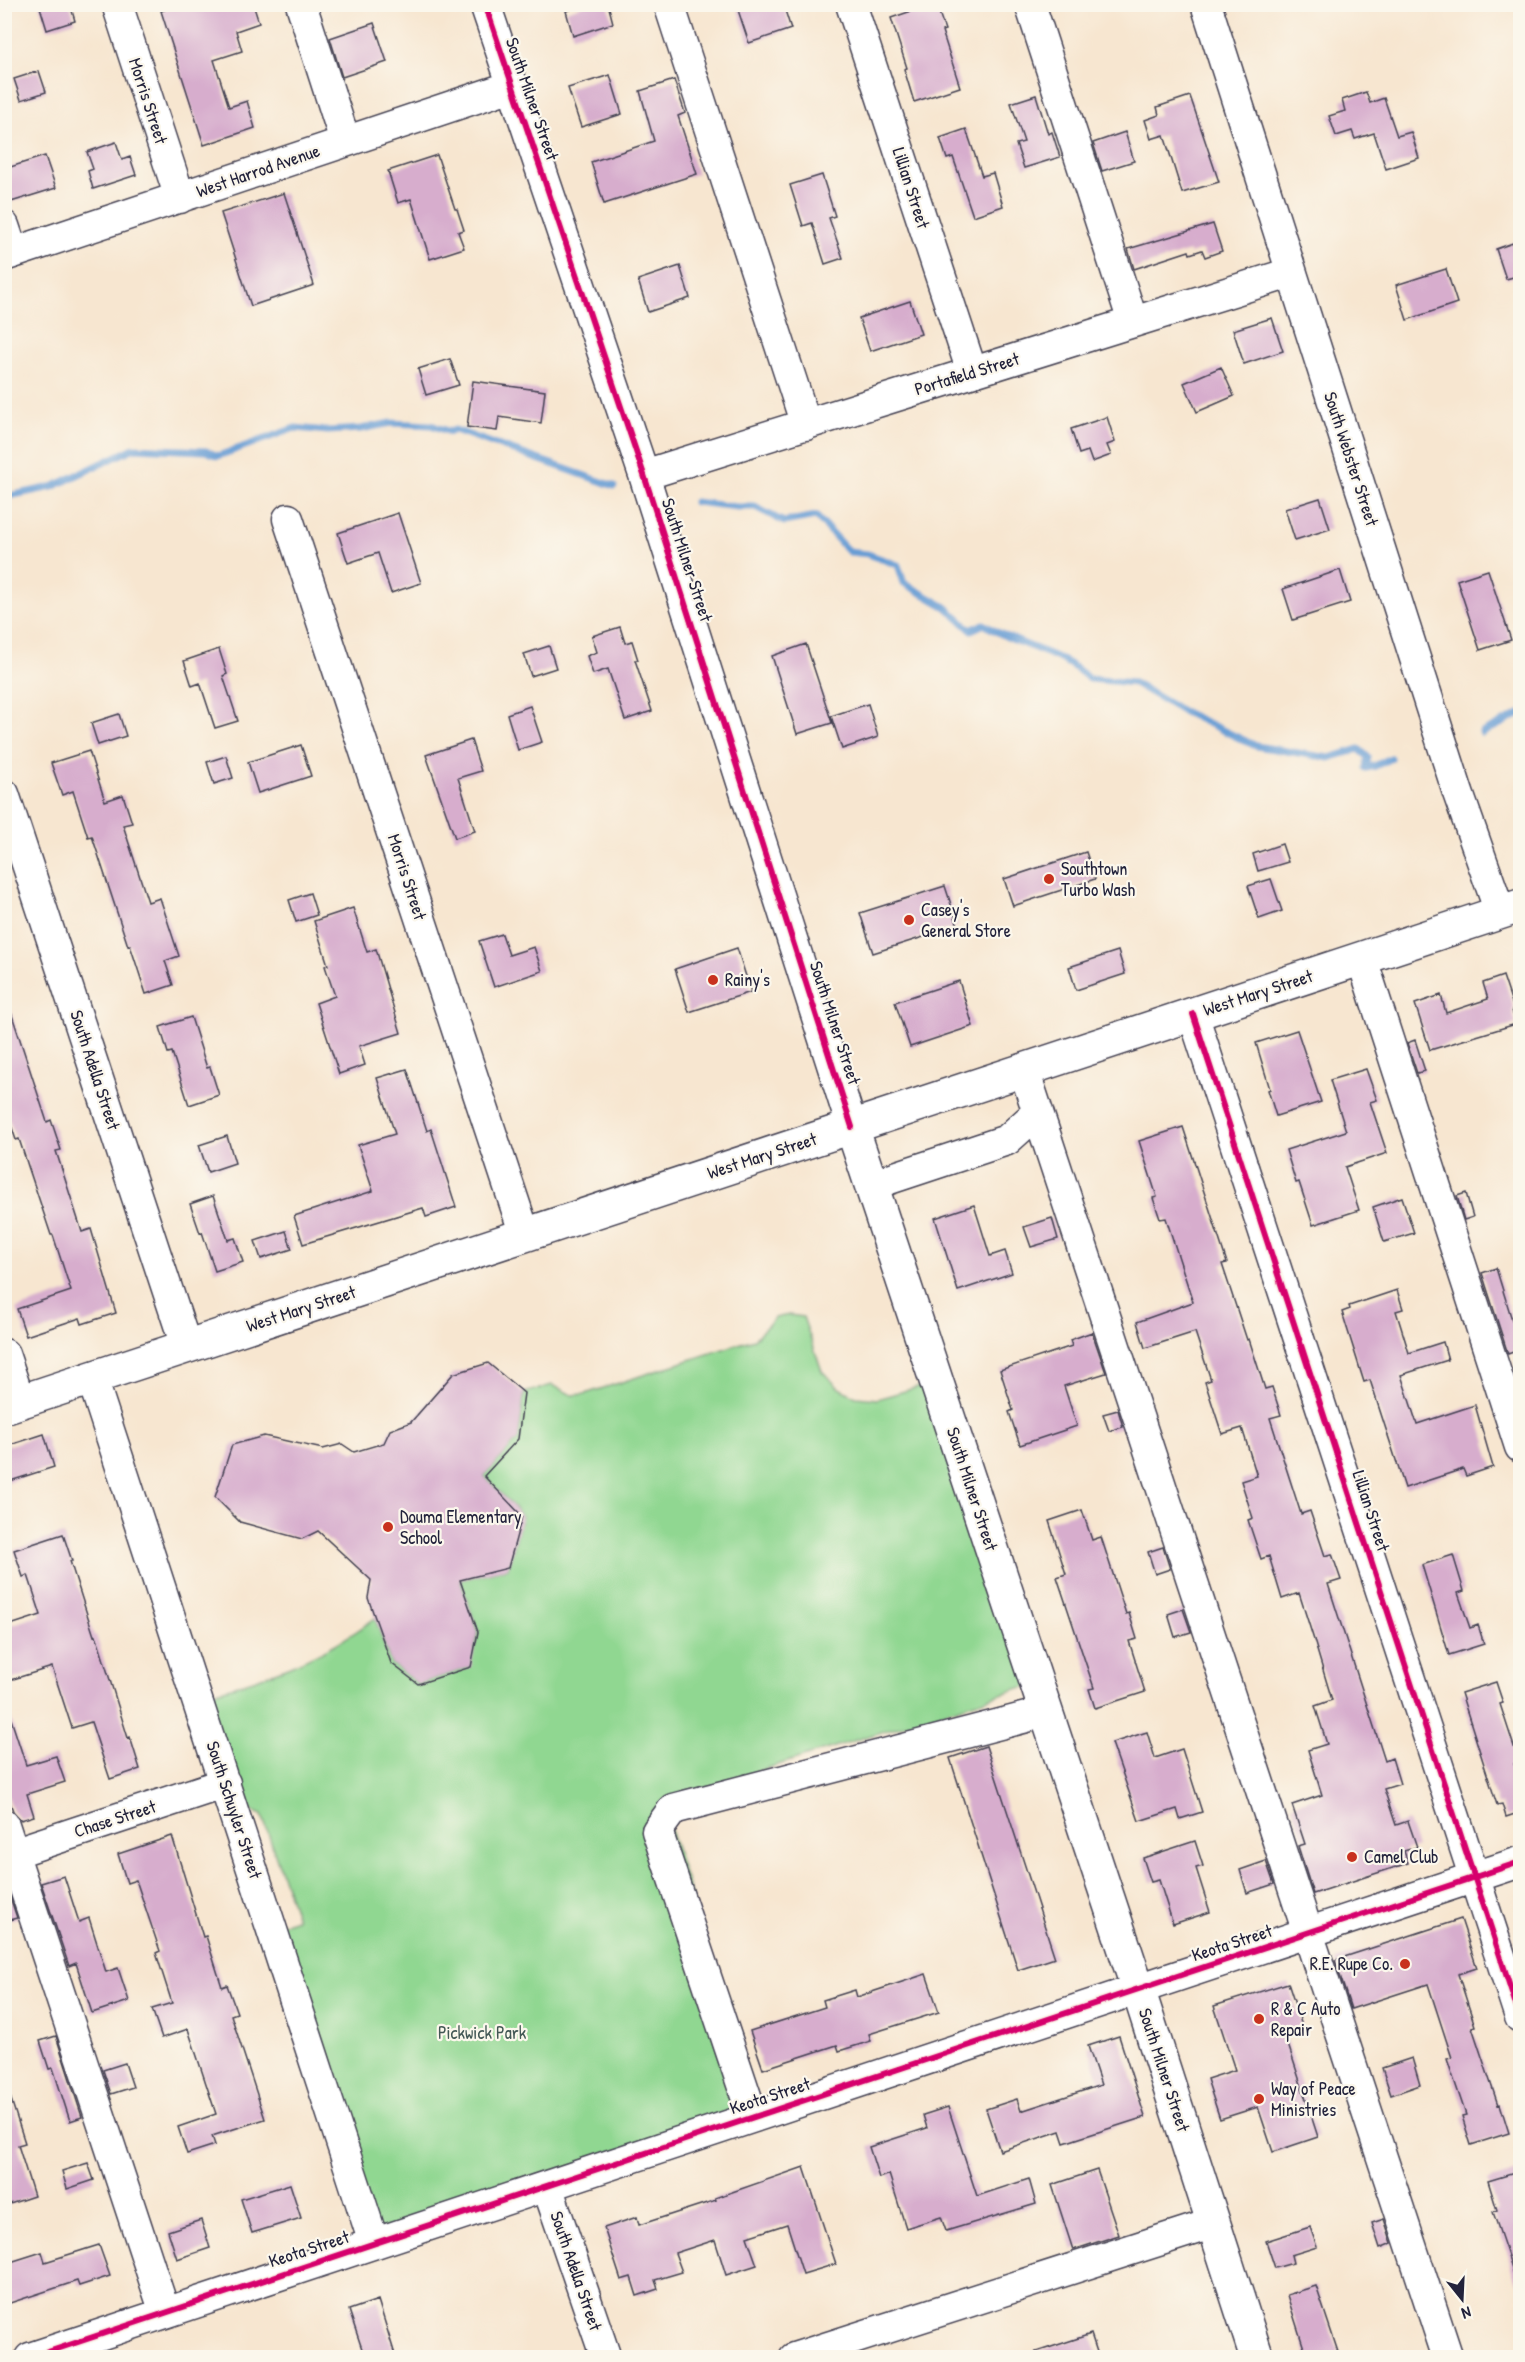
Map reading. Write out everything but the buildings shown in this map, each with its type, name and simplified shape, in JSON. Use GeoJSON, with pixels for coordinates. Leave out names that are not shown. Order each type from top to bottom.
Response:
{"type":"FeatureCollection","features":[{"type":"Feature","properties":{"kind":"main road","name":"West Mary Street"},"geometry":{"type":"LineString","coordinates":[[12,1404],[1510,909]]}},
{"type":"Feature","properties":{"kind":"main road","name":"South Milner Street"},"geometry":{"type":"LineString","coordinates":[[852,1127],[1138,1989],[1257,2358]]}},
{"type":"Feature","properties":{"kind":"street","name":"Morris Street"},"geometry":{"type":"LineString","coordinates":[[117,4],[180,198]]}},
{"type":"Feature","properties":{"kind":"street"},"geometry":{"type":"LineString","coordinates":[[301,4],[345,141]]}},
{"type":"Feature","properties":{"kind":"street","name":"South Milner Street"},"geometry":{"type":"LineString","coordinates":[[485,4],[644,476],[852,1127]]}},
{"type":"Feature","properties":{"kind":"street"},"geometry":{"type":"LineString","coordinates":[[669,4],[806,425]]}},
{"type":"Feature","properties":{"kind":"street","name":"Lillian Street"},"geometry":{"type":"LineString","coordinates":[[851,4],[972,372]]}},
{"type":"Feature","properties":{"kind":"street"},"geometry":{"type":"LineString","coordinates":[[1030,4],[1133,322]]}},
{"type":"Feature","properties":{"kind":"street","name":"South Webster Street"},"geometry":{"type":"LineString","coordinates":[[1206,4],[1290,273],[1458,793],[1510,909]]}},
{"type":"Feature","properties":{"kind":"street","name":"West Harrod Avenue"},"geometry":{"type":"LineString","coordinates":[[7,245],[180,198],[512,86]]}},
{"type":"Feature","properties":{"kind":"street","name":"Portafield Street"},"geometry":{"type":"LineString","coordinates":[[644,476],[1290,273]]}},
{"type":"Feature","properties":{"kind":"street","name":"Morris Street"},"geometry":{"type":"LineString","coordinates":[[288,519],[525,1235]]}},
{"type":"Feature","properties":{"kind":"street","name":"South Adella Street"},"geometry":{"type":"LineString","coordinates":[[4,794],[186,1346]]}},
{"type":"Feature","properties":{"kind":"street"},"geometry":{"type":"LineString","coordinates":[[1362,959],[1521,1448]]}},
{"type":"Feature","properties":{"kind":"street","name":"Lillian Street"},"geometry":{"type":"LineString","coordinates":[[1193,1014],[1521,2017]]}},
{"type":"Feature","properties":{"kind":"street"},"geometry":{"type":"LineString","coordinates":[[1024,1070],[1448,2358]]}},
{"type":"Feature","properties":{"kind":"street"},"geometry":{"type":"LineString","coordinates":[[871,1185],[1007,1140],[1038,1112]]}},
{"type":"Feature","properties":{"kind":"street"},"geometry":{"type":"LineString","coordinates":[[4,1354],[12,1404]]}},
{"type":"Feature","properties":{"kind":"street","name":"South Schuyler Street"},"geometry":{"type":"LineString","coordinates":[[92,1378],[374,2243]]}},
{"type":"Feature","properties":{"kind":"street"},"geometry":{"type":"LineString","coordinates":[[753,2117],[657,1831],[673,1809],[1046,1712]]}},
{"type":"Feature","properties":{"kind":"street","name":"Chase Street"},"geometry":{"type":"LineString","coordinates":[[8,1845],[225,1782]]}},
{"type":"Feature","properties":{"kind":"street"},"geometry":{"type":"LineString","coordinates":[[8,1845],[165,2313]]}},
{"type":"Feature","properties":{"kind":"street","name":"Keota Street"},"geometry":{"type":"LineString","coordinates":[[30,2358],[1521,1862]]}},
{"type":"Feature","properties":{"kind":"street","name":"South Adella Street"},"geometry":{"type":"LineString","coordinates":[[547,2186],[606,2358]]}},
{"type":"Feature","properties":{"kind":"street"},"geometry":{"type":"LineString","coordinates":[[794,2358],[1214,2223]]}},
{"type":"Feature","properties":{"kind":"green space","name":"Pickwick Park"},"geometry":{"type":"Polygon","coordinates":[[[789,1315],[803,1317],[822,1371],[839,1388],[856,1397],[877,1399],[936,1382],[1036,1683],[661,1802],[761,2115],[374,2243],[272,1927],[297,1919],[262,1815],[232,1803],[197,1696],[267,1675],[313,1656],[356,1632],[375,1618],[391,1663],[418,1684],[470,1667],[478,1632],[460,1580],[508,1568],[522,1516],[484,1476],[518,1439],[524,1393],[552,1385],[572,1395],[585,1394],[754,1339],[775,1318],[789,1315]]]}},
{"type":"Feature","properties":{"kind":"waterway"},"geometry":{"type":"LineString","coordinates":[[4,497],[52,487],[134,448],[206,451],[218,456],[295,428],[328,431],[361,429],[391,423],[431,425],[450,432],[455,430],[614,486]]}},
{"type":"Feature","properties":{"kind":"waterway"},"geometry":{"type":"LineString","coordinates":[[695,502],[755,507],[784,522],[816,516],[849,552],[868,554],[898,565],[904,583],[946,607],[971,630],[984,624],[1010,638],[1052,655],[1089,679],[1134,683],[1182,711],[1256,746],[1329,758],[1359,749],[1368,757],[1366,768],[1391,758]]}},
{"type":"Feature","properties":{"kind":"waterway"},"geometry":{"type":"LineString","coordinates":[[1482,733],[1520,714]]}},
{"type":"Feature","properties":{"kind":"cycle path"},"geometry":{"type":"LineString","coordinates":[[485,4],[644,475],[852,1127]]}},
{"type":"Feature","properties":{"kind":"cycle path"},"geometry":{"type":"LineString","coordinates":[[1193,1014],[1520,2017]]}},
{"type":"Feature","properties":{"kind":"cycle path"},"geometry":{"type":"LineString","coordinates":[[30,2358],[1520,1862]]}},
{"type":"Feature","properties":{"kind":"place","name":"Southtown Turbo Wash"},"geometry":{"type":"Point","coordinates":[1049,879]}},
{"type":"Feature","properties":{"kind":"place","name":"Casey's General Store"},"geometry":{"type":"Point","coordinates":[909,920]}},
{"type":"Feature","properties":{"kind":"place","name":"Rainy's"},"geometry":{"type":"Point","coordinates":[713,980]}},
{"type":"Feature","properties":{"kind":"place","name":"Douma Elementary School"},"geometry":{"type":"Point","coordinates":[388,1527]}},
{"type":"Feature","properties":{"kind":"place","name":"Camel Club"},"geometry":{"type":"Point","coordinates":[1352,1857]}},
{"type":"Feature","properties":{"kind":"place","name":"R.E. Rupe Co."},"geometry":{"type":"Point","coordinates":[1405,1964]}},
{"type":"Feature","properties":{"kind":"place","name":"R & C Auto Repair"},"geometry":{"type":"Point","coordinates":[1259,2019]}},
{"type":"Feature","properties":{"kind":"place","name":"Way of Peace Ministries"},"geometry":{"type":"Point","coordinates":[1259,2099]}}]}
